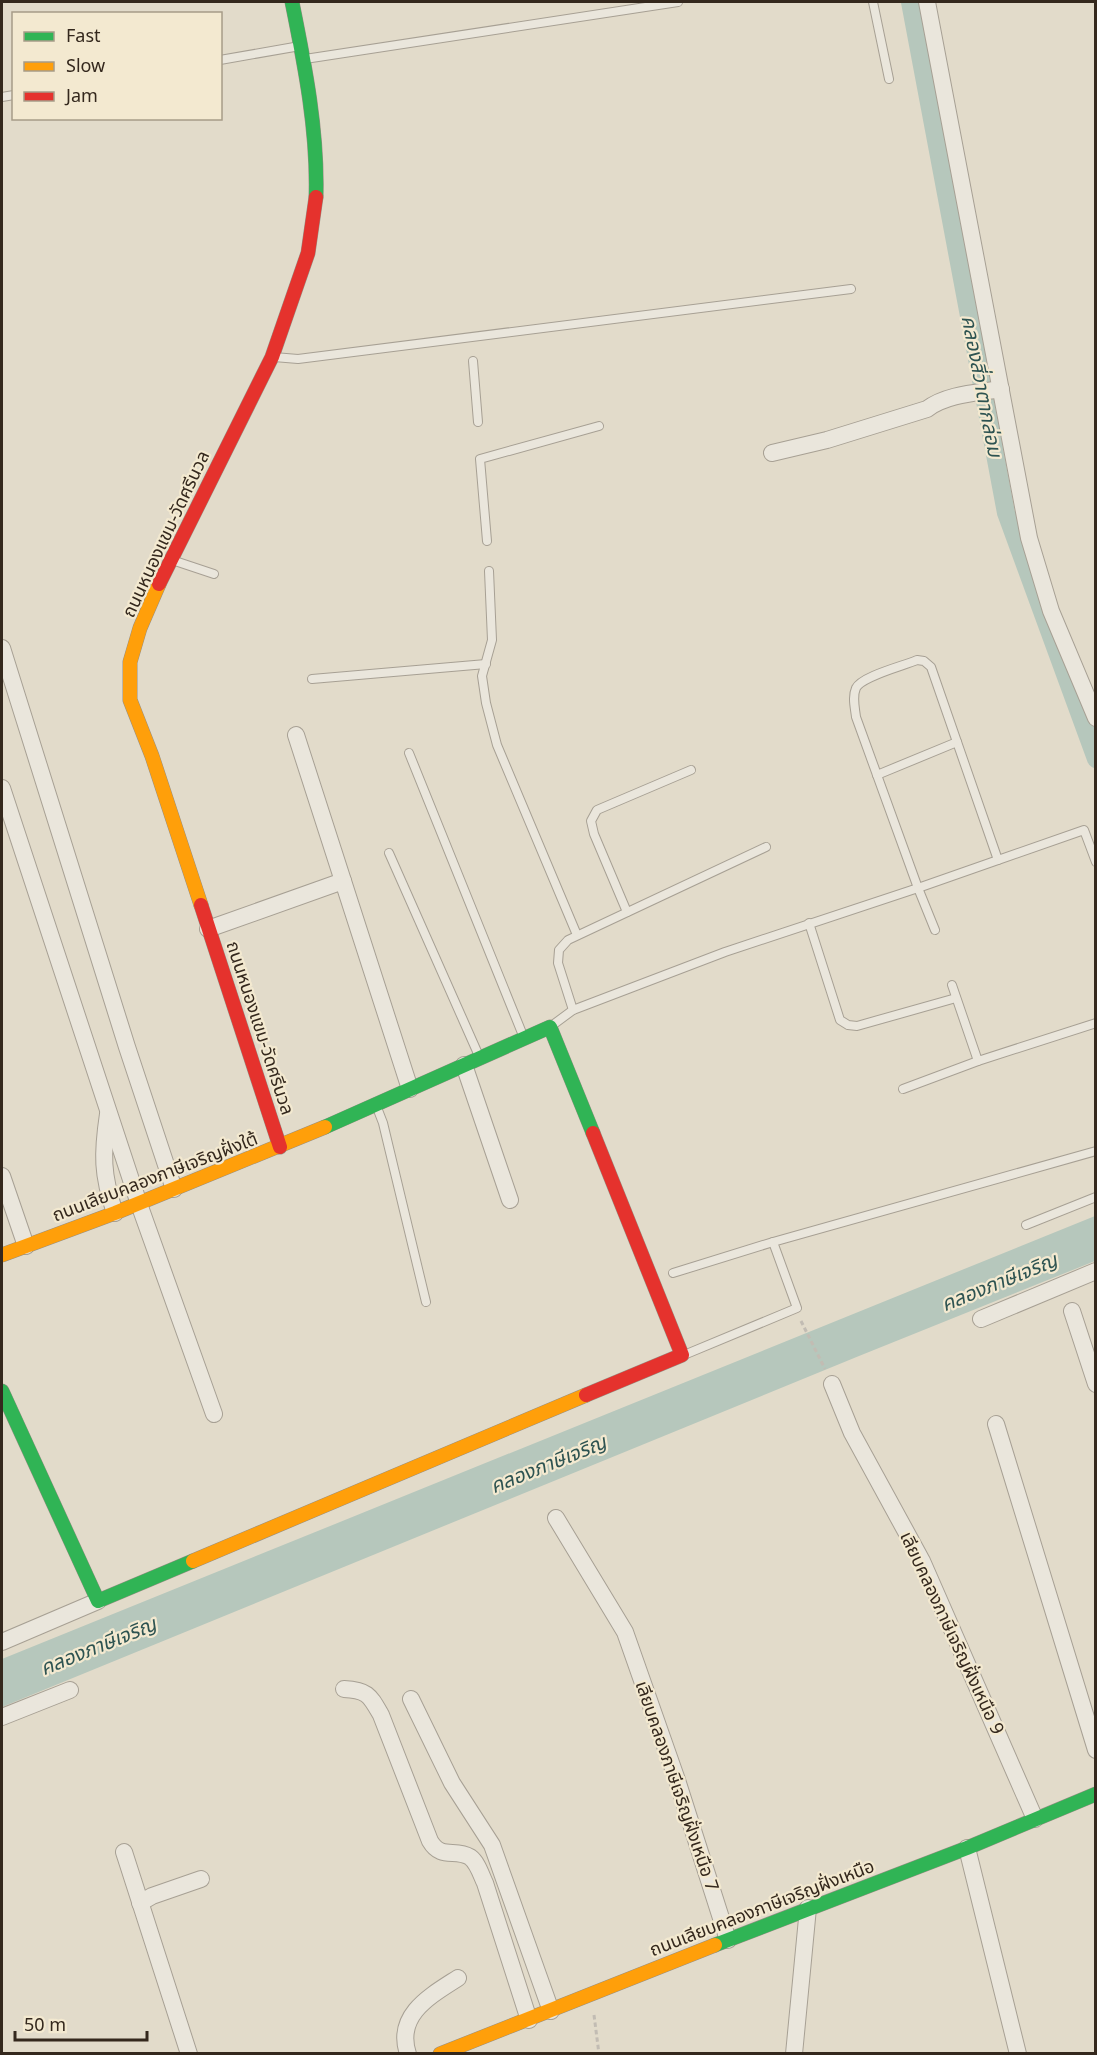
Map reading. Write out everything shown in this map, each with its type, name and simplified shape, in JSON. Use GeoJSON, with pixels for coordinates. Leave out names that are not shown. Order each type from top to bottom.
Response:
{"type":"FeatureCollection","features":[{"type":"Feature","properties":{"kind":"street","name":"ถนนหนองแขม-วัดศรีนวล"},"geometry":{"type":"LineString","coordinates":[[280,1147],[152,756],[130,700],[130,662],[140,628],[170,559],[272,357],[308,253],[316,204],[317,164],[302,53],[292,2]]}},
{"type":"Feature","properties":{"kind":"street"},"geometry":{"type":"LineString","coordinates":[[927,2],[1029,538],[1051,611],[1089,683],[1095,718]]}},
{"type":"Feature","properties":{"kind":"street"},"geometry":{"type":"LineString","coordinates":[[772,453],[827,440],[927,409],[934,403],[948,398],[1001,389]]}},
{"type":"Feature","properties":{"kind":"street"},"geometry":{"type":"LineString","coordinates":[[2,648],[174,1189]]}},
{"type":"Feature","properties":{"kind":"street"},"geometry":{"type":"LineString","coordinates":[[296,735],[410,1089]]}},
{"type":"Feature","properties":{"kind":"street"},"geometry":{"type":"LineString","coordinates":[[2,788],[139,1204],[214,1414]]}},
{"type":"Feature","properties":{"kind":"street"},"geometry":{"type":"LineString","coordinates":[[208,928],[343,881]]}},
{"type":"Feature","properties":{"kind":"street"},"geometry":{"type":"LineString","coordinates":[[2,1642],[682,1355],[550,1027]]}},
{"type":"Feature","properties":{"kind":"street","name":"ถนนเลียบคลองภาษีเจริญฝั่งใต้"},"geometry":{"type":"LineString","coordinates":[[2,1255],[139,1204],[280,1147],[550,1027]]}},
{"type":"Feature","properties":{"kind":"street"},"geometry":{"type":"LineString","coordinates":[[464,1065],[510,1200]]}},
{"type":"Feature","properties":{"kind":"street"},"geometry":{"type":"LineString","coordinates":[[108,1110],[103,1163],[106,1187],[115,1213]]}},
{"type":"Feature","properties":{"kind":"street"},"geometry":{"type":"LineString","coordinates":[[2,1176],[26,1246]]}},
{"type":"Feature","properties":{"kind":"street"},"geometry":{"type":"LineString","coordinates":[[981,1319],[1095,1271]]}},
{"type":"Feature","properties":{"kind":"street"},"geometry":{"type":"LineString","coordinates":[[1072,1311],[1095,1384]]}},
{"type":"Feature","properties":{"kind":"street","name":"เลียบคลองภาษีเจริญฝั่งเหนือ 9"},"geometry":{"type":"LineString","coordinates":[[832,1383],[852,1433],[922,1560],[1035,1819]]}},
{"type":"Feature","properties":{"kind":"street"},"geometry":{"type":"LineString","coordinates":[[2,1391],[98,1601]]}},
{"type":"Feature","properties":{"kind":"street"},"geometry":{"type":"LineString","coordinates":[[996,1424],[1095,1750]]}},
{"type":"Feature","properties":{"kind":"street","name":"เลียบคลองภาษีเจริญฝั่งเหนือ 7"},"geometry":{"type":"LineString","coordinates":[[556,1518],[625,1632],[677,1780],[728,1940]]}},
{"type":"Feature","properties":{"kind":"street"},"geometry":{"type":"LineString","coordinates":[[344,1689],[360,1689],[371,1697],[381,1715],[435,1849],[444,1853],[470,1857],[476,1864],[485,1883],[529,2020]]}},
{"type":"Feature","properties":{"kind":"street"},"geometry":{"type":"LineString","coordinates":[[2,1717],[70,1690]]}},
{"type":"Feature","properties":{"kind":"street"},"geometry":{"type":"LineString","coordinates":[[411,1699],[452,1783],[492,1845],[551,2011]]}},
{"type":"Feature","properties":{"kind":"street","name":"ถนนเลียบคลองภาษีเจริญฝั่งเหนือ"},"geometry":{"type":"LineString","coordinates":[[440,2054],[466,2049],[551,2011],[808,1908],[967,1848],[1095,1794]]}},
{"type":"Feature","properties":{"kind":"street"},"geometry":{"type":"LineString","coordinates":[[967,1848],[1018,2054]]}},
{"type":"Feature","properties":{"kind":"street"},"geometry":{"type":"LineString","coordinates":[[124,1852],[189,2054]]}},
{"type":"Feature","properties":{"kind":"street"},"geometry":{"type":"LineString","coordinates":[[140,1903],[152,1896],[201,1878]]}},
{"type":"Feature","properties":{"kind":"street"},"geometry":{"type":"LineString","coordinates":[[794,2054],[808,1908]]}},
{"type":"Feature","properties":{"kind":"street"},"geometry":{"type":"LineString","coordinates":[[408,2054],[404,2043],[405,2028],[416,2010],[424,2000],[458,1978]]}},
{"type":"Feature","properties":{"kind":"lane"},"geometry":{"type":"LineString","coordinates":[[222,60],[302,53],[678,2]]}},
{"type":"Feature","properties":{"kind":"lane"},"geometry":{"type":"LineString","coordinates":[[873,2],[889,79]]}},
{"type":"Feature","properties":{"kind":"lane"},"geometry":{"type":"LineString","coordinates":[[272,357],[309,358],[851,290]]}},
{"type":"Feature","properties":{"kind":"lane"},"geometry":{"type":"LineString","coordinates":[[473,361],[478,422]]}},
{"type":"Feature","properties":{"kind":"lane"},"geometry":{"type":"LineString","coordinates":[[487,541],[480,454],[599,426]]}},
{"type":"Feature","properties":{"kind":"lane"},"geometry":{"type":"LineString","coordinates":[[170,559],[214,574]]}},
{"type":"Feature","properties":{"kind":"lane"},"geometry":{"type":"LineString","coordinates":[[489,571],[492,640],[482,676],[486,703],[497,745],[577,935]]}},
{"type":"Feature","properties":{"kind":"lane"},"geometry":{"type":"LineString","coordinates":[[935,930],[856,717],[854,698],[856,688],[863,680],[916,660],[924,661],[930,667],[998,860]]}},
{"type":"Feature","properties":{"kind":"lane"},"geometry":{"type":"LineString","coordinates":[[312,679],[486,664]]}},
{"type":"Feature","properties":{"kind":"lane"},"geometry":{"type":"LineString","coordinates":[[878,775],[957,742]]}},
{"type":"Feature","properties":{"kind":"lane"},"geometry":{"type":"LineString","coordinates":[[409,753],[524,1039]]}},
{"type":"Feature","properties":{"kind":"lane"},"geometry":{"type":"LineString","coordinates":[[627,912],[594,834],[591,821],[597,810],[691,770]]}},
{"type":"Feature","properties":{"kind":"lane"},"geometry":{"type":"LineString","coordinates":[[550,1027],[573,1010],[725,952],[1084,830],[1095,862]]}},
{"type":"Feature","properties":{"kind":"lane"},"geometry":{"type":"LineString","coordinates":[[573,1010],[558,963],[559,950],[568,940],[766,847]]}},
{"type":"Feature","properties":{"kind":"lane"},"geometry":{"type":"LineString","coordinates":[[389,854],[480,1058]]}},
{"type":"Feature","properties":{"kind":"lane"},"geometry":{"type":"LineString","coordinates":[[809,923],[840,1020],[848,1025],[856,1026],[956,998]]}},
{"type":"Feature","properties":{"kind":"lane"},"geometry":{"type":"LineString","coordinates":[[952,985],[978,1061]]}},
{"type":"Feature","properties":{"kind":"lane"},"geometry":{"type":"LineString","coordinates":[[903,1089],[978,1061],[1095,1023]]}},
{"type":"Feature","properties":{"kind":"lane"},"geometry":{"type":"LineString","coordinates":[[376,1105],[383,1124],[426,1302]]}},
{"type":"Feature","properties":{"kind":"lane"},"geometry":{"type":"LineString","coordinates":[[674,1273],[773,1242],[1095,1151]]}},
{"type":"Feature","properties":{"kind":"lane"},"geometry":{"type":"LineString","coordinates":[[1026,1225],[1095,1197]]}},
{"type":"Feature","properties":{"kind":"lane"},"geometry":{"type":"LineString","coordinates":[[682,1355],[797,1308],[773,1242]]}},
{"type":"Feature","properties":{"kind":"path"},"geometry":{"type":"LineString","coordinates":[[802,1323],[832,1383]]}},
{"type":"Feature","properties":{"kind":"path"},"geometry":{"type":"LineString","coordinates":[[592,1995],[599,2054]]}},
{"type":"Feature","properties":{"kind":"water","name":"คลองภาษีเจริญ"},"geometry":{"type":"Polygon","coordinates":[[[1095,1216],[1095,1261],[2,1707],[2,1659],[1095,1216]]]}},
{"type":"Feature","properties":{"kind":"waterway","name":"คลองสี่วาตากล่อม"},"geometry":{"type":"LineString","coordinates":[[910,2],[1006,513],[1096,759]]}},
{"type":"Feature","properties":{"kind":"traffic: fast"},"geometry":{"type":"LineString","coordinates":[[292,2],[313,124],[316,197]]}},
{"type":"Feature","properties":{"kind":"traffic: fast"},"geometry":{"type":"LineString","coordinates":[[325,1127],[550,1027],[593,1133]]}},
{"type":"Feature","properties":{"kind":"traffic: fast"},"geometry":{"type":"LineString","coordinates":[[2,1391],[98,1601],[193,1561]]}},
{"type":"Feature","properties":{"kind":"traffic: fast"},"geometry":{"type":"LineString","coordinates":[[715,1945],[967,1848],[1096,1794]]}},
{"type":"Feature","properties":{"kind":"traffic: slow"},"geometry":{"type":"LineString","coordinates":[[159,584],[140,628],[130,662],[130,700],[152,756],[201,905]]}},
{"type":"Feature","properties":{"kind":"traffic: slow"},"geometry":{"type":"LineString","coordinates":[[2,1255],[115,1213],[325,1127]]}},
{"type":"Feature","properties":{"kind":"traffic: slow"},"geometry":{"type":"LineString","coordinates":[[193,1561],[586,1395]]}},
{"type":"Feature","properties":{"kind":"traffic: slow"},"geometry":{"type":"LineString","coordinates":[[440,2054],[715,1945]]}},
{"type":"Feature","properties":{"kind":"traffic: jam"},"geometry":{"type":"LineString","coordinates":[[159,584],[272,357],[308,253],[316,197]]}},
{"type":"Feature","properties":{"kind":"traffic: jam"},"geometry":{"type":"LineString","coordinates":[[201,905],[280,1147]]}},
{"type":"Feature","properties":{"kind":"traffic: jam"},"geometry":{"type":"LineString","coordinates":[[586,1395],[682,1355],[593,1133]]}}]}
